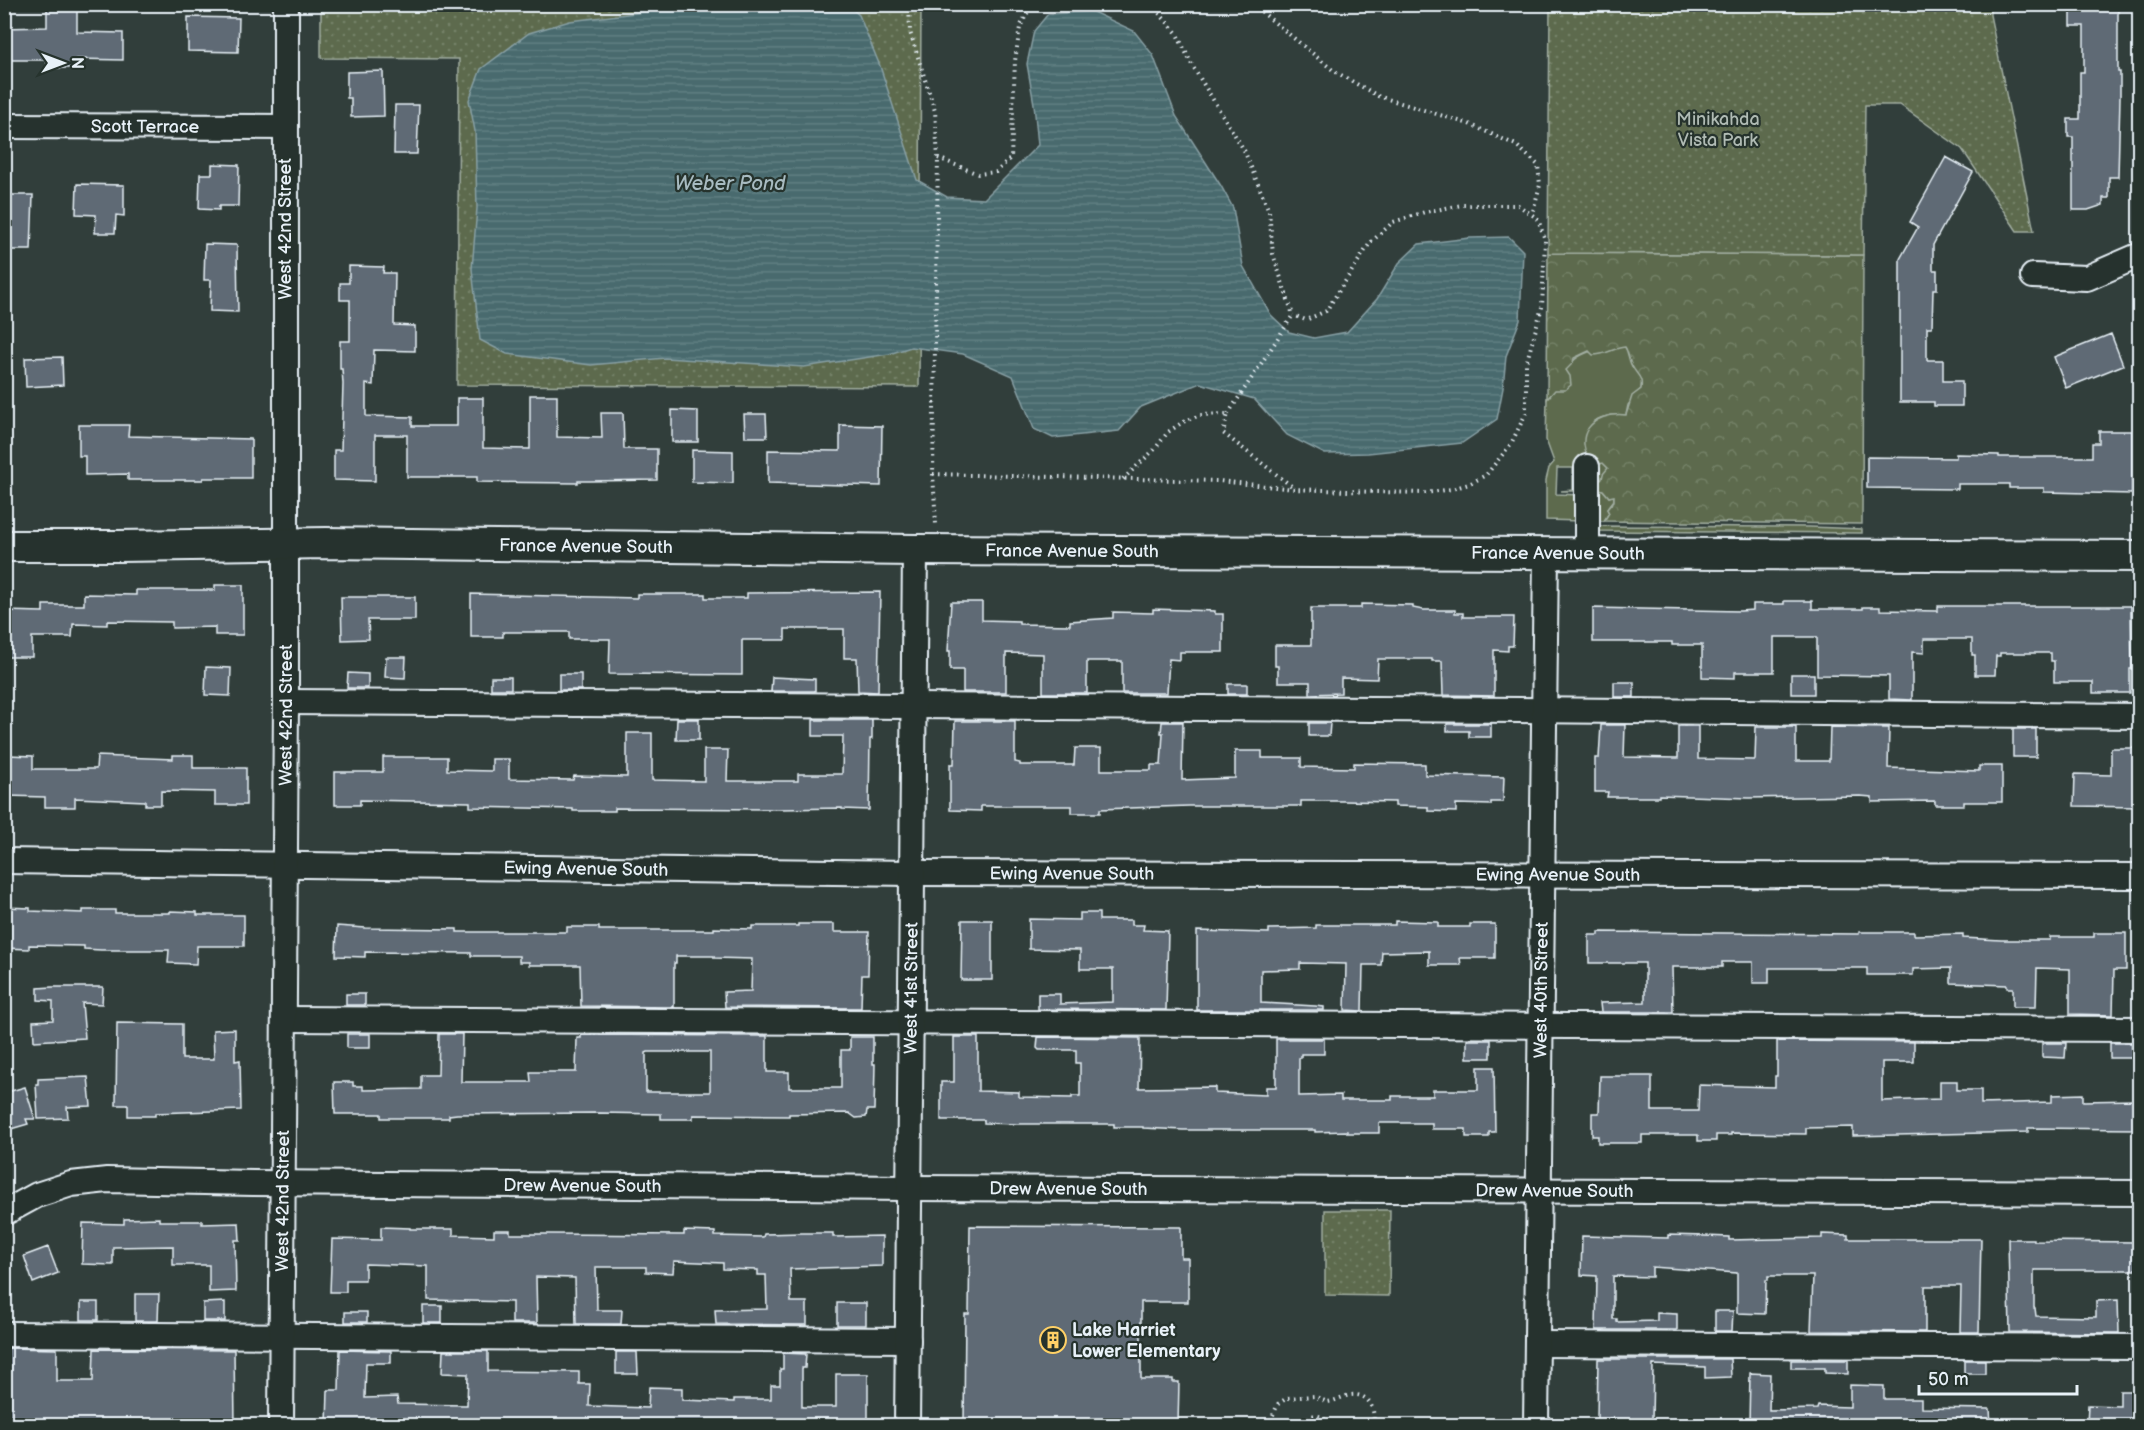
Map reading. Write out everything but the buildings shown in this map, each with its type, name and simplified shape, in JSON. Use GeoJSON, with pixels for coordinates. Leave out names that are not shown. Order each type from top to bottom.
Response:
{"type":"FeatureCollection","features":[{"type":"Feature","properties":{"kind":"main road","name":"France Avenue South"},"geometry":{"type":"LineString","coordinates":[[4,546],[286,543],[915,550],[2139,556]]}},
{"type":"Feature","properties":{"kind":"street","name":"West 42nd Street"},"geometry":{"type":"LineString","coordinates":[[281,1425],[286,702],[286,4]]}},
{"type":"Feature","properties":{"kind":"street","name":"Scott Terrace"},"geometry":{"type":"LineString","coordinates":[[4,126],[285,127]]}},
{"type":"Feature","properties":{"kind":"street"},"geometry":{"type":"LineString","coordinates":[[2033,276],[2087,278],[2139,255]]}},
{"type":"Feature","properties":{"kind":"street"},"geometry":{"type":"LineString","coordinates":[[1587,467],[1587,552]]}},
{"type":"Feature","properties":{"kind":"street","name":"West 41st Street"},"geometry":{"type":"LineString","coordinates":[[907,1425],[915,550]]}},
{"type":"Feature","properties":{"kind":"street","name":"West 40th Street"},"geometry":{"type":"LineString","coordinates":[[1536,1425],[1546,552]]}},
{"type":"Feature","properties":{"kind":"street"},"geometry":{"type":"LineString","coordinates":[[286,702],[2139,716]]}},
{"type":"Feature","properties":{"kind":"street","name":"Ewing Avenue South"},"geometry":{"type":"LineString","coordinates":[[4,861],[912,873],[2139,876]]}},
{"type":"Feature","properties":{"kind":"street"},"geometry":{"type":"LineString","coordinates":[[284,1019],[2139,1029]]}},
{"type":"Feature","properties":{"kind":"street","name":"Drew Avenue South"},"geometry":{"type":"LineString","coordinates":[[4,1213],[37,1195],[71,1184],[107,1180],[282,1184],[2139,1193]]}},
{"type":"Feature","properties":{"kind":"street"},"geometry":{"type":"LineString","coordinates":[[4,1334],[908,1340]]}},
{"type":"Feature","properties":{"kind":"street"},"geometry":{"type":"LineString","coordinates":[[1537,1344],[2139,1347]]}},
{"type":"Feature","properties":{"kind":"path"},"geometry":{"type":"LineString","coordinates":[[909,4],[910,32],[935,111],[938,158],[933,474],[936,525]]}},
{"type":"Feature","properties":{"kind":"path"},"geometry":{"type":"LineString","coordinates":[[938,158],[978,174],[996,172],[1011,158],[1015,61],[1020,27],[1032,4]]}},
{"type":"Feature","properties":{"kind":"path"},"geometry":{"type":"LineString","coordinates":[[1151,4],[1176,32],[1193,67],[1244,150],[1269,211],[1273,254],[1293,315]]}},
{"type":"Feature","properties":{"kind":"path"},"geometry":{"type":"LineString","coordinates":[[1252,4],[1334,71],[1377,96],[1469,124],[1516,145],[1538,165],[1540,185],[1532,215]]}},
{"type":"Feature","properties":{"kind":"path"},"geometry":{"type":"LineString","coordinates":[[933,474],[1219,481],[1294,489],[1425,493],[1452,489],[1486,475],[1511,444],[1526,413],[1526,364],[1542,307],[1545,240],[1538,219],[1518,206],[1462,206],[1425,212],[1393,222],[1370,243],[1326,311],[1306,320],[1293,315]]}},
{"type":"Feature","properties":{"kind":"path"},"geometry":{"type":"LineString","coordinates":[[1293,315],[1228,414],[1223,433],[1294,489]]}},
{"type":"Feature","properties":{"kind":"path"},"geometry":{"type":"LineString","coordinates":[[1123,479],[1154,450],[1168,432],[1183,422],[1200,414],[1228,414]]}},
{"type":"Feature","properties":{"kind":"path"},"geometry":{"type":"LineString","coordinates":[[1268,1425],[1278,1404],[1287,1398],[1314,1396],[1327,1402],[1352,1395],[1363,1396],[1371,1403],[1374,1411],[1373,1425]]}},
{"type":"Feature","properties":{"kind":"path"},"geometry":{"type":"LineString","coordinates":[[1298,1425],[1308,1417],[1316,1415],[1323,1416],[1333,1425]]}},
{"type":"Feature","properties":{"kind":"green space"},"geometry":{"type":"Polygon","coordinates":[[[321,5],[921,5],[919,387],[457,385],[459,59],[321,58],[321,5]]]}},
{"type":"Feature","properties":{"kind":"green space","name":"Minikahda Vista Park"},"geometry":{"type":"Polygon","coordinates":[[[1550,5],[1990,5],[1990,15],[2034,231],[2017,231],[1962,149],[1900,105],[1865,105],[1863,255],[1548,253],[1550,5]]]}},
{"type":"Feature","properties":{"kind":"green space"},"geometry":{"type":"Polygon","coordinates":[[[1548,253],[1863,255],[1862,524],[1604,521],[1609,513],[1607,509],[1614,501],[1614,496],[1609,497],[1599,489],[1597,484],[1608,468],[1603,463],[1594,466],[1584,445],[1585,436],[1588,428],[1603,417],[1626,415],[1632,396],[1641,389],[1641,381],[1631,364],[1625,347],[1598,355],[1593,355],[1589,351],[1574,358],[1573,363],[1566,370],[1570,376],[1571,385],[1565,390],[1555,390],[1547,399],[1548,253]]]}},
{"type":"Feature","properties":{"kind":"green space"},"geometry":{"type":"Polygon","coordinates":[[[1625,347],[1632,366],[1642,380],[1641,389],[1628,405],[1626,415],[1609,415],[1594,421],[1603,463],[1608,468],[1603,490],[1609,497],[1614,495],[1614,500],[1607,509],[1609,513],[1604,521],[1592,521],[1580,491],[1561,491],[1573,490],[1573,468],[1557,468],[1556,494],[1580,495],[1580,521],[1546,520],[1546,480],[1549,468],[1554,462],[1546,440],[1547,399],[1573,361],[1590,352],[1625,347]]]}},
{"type":"Feature","properties":{"kind":"green space"},"geometry":{"type":"Polygon","coordinates":[[[1591,526],[1810,527],[1862,529],[1862,533],[1596,531],[1591,526]]]}},
{"type":"Feature","properties":{"kind":"green space"},"geometry":{"type":"Polygon","coordinates":[[[1325,1210],[1390,1210],[1389,1296],[1325,1295],[1325,1210]]]}},
{"type":"Feature","properties":{"kind":"water","name":"Weber Pond"},"geometry":{"type":"Polygon","coordinates":[[[700,5],[848,5],[859,15],[880,66],[917,180],[947,197],[984,199],[1038,145],[1027,64],[1034,31],[1048,14],[1091,11],[1134,31],[1153,55],[1176,116],[1233,208],[1243,266],[1271,315],[1289,332],[1314,338],[1347,332],[1377,299],[1399,263],[1419,244],[1470,238],[1509,237],[1523,251],[1520,320],[1506,356],[1497,419],[1462,443],[1368,453],[1325,454],[1287,435],[1254,399],[1200,383],[1141,407],[1119,431],[1053,438],[1034,429],[1013,376],[963,354],[911,347],[889,354],[804,367],[665,358],[591,365],[507,354],[480,340],[472,269],[477,208],[475,131],[469,100],[481,69],[529,33],[570,21],[700,5]]]}},
{"type":"Feature","properties":{"kind":"place","name":"Lake Harriet Lower Elementary"},"geometry":{"type":"Point","coordinates":[1053,1340]}}]}
